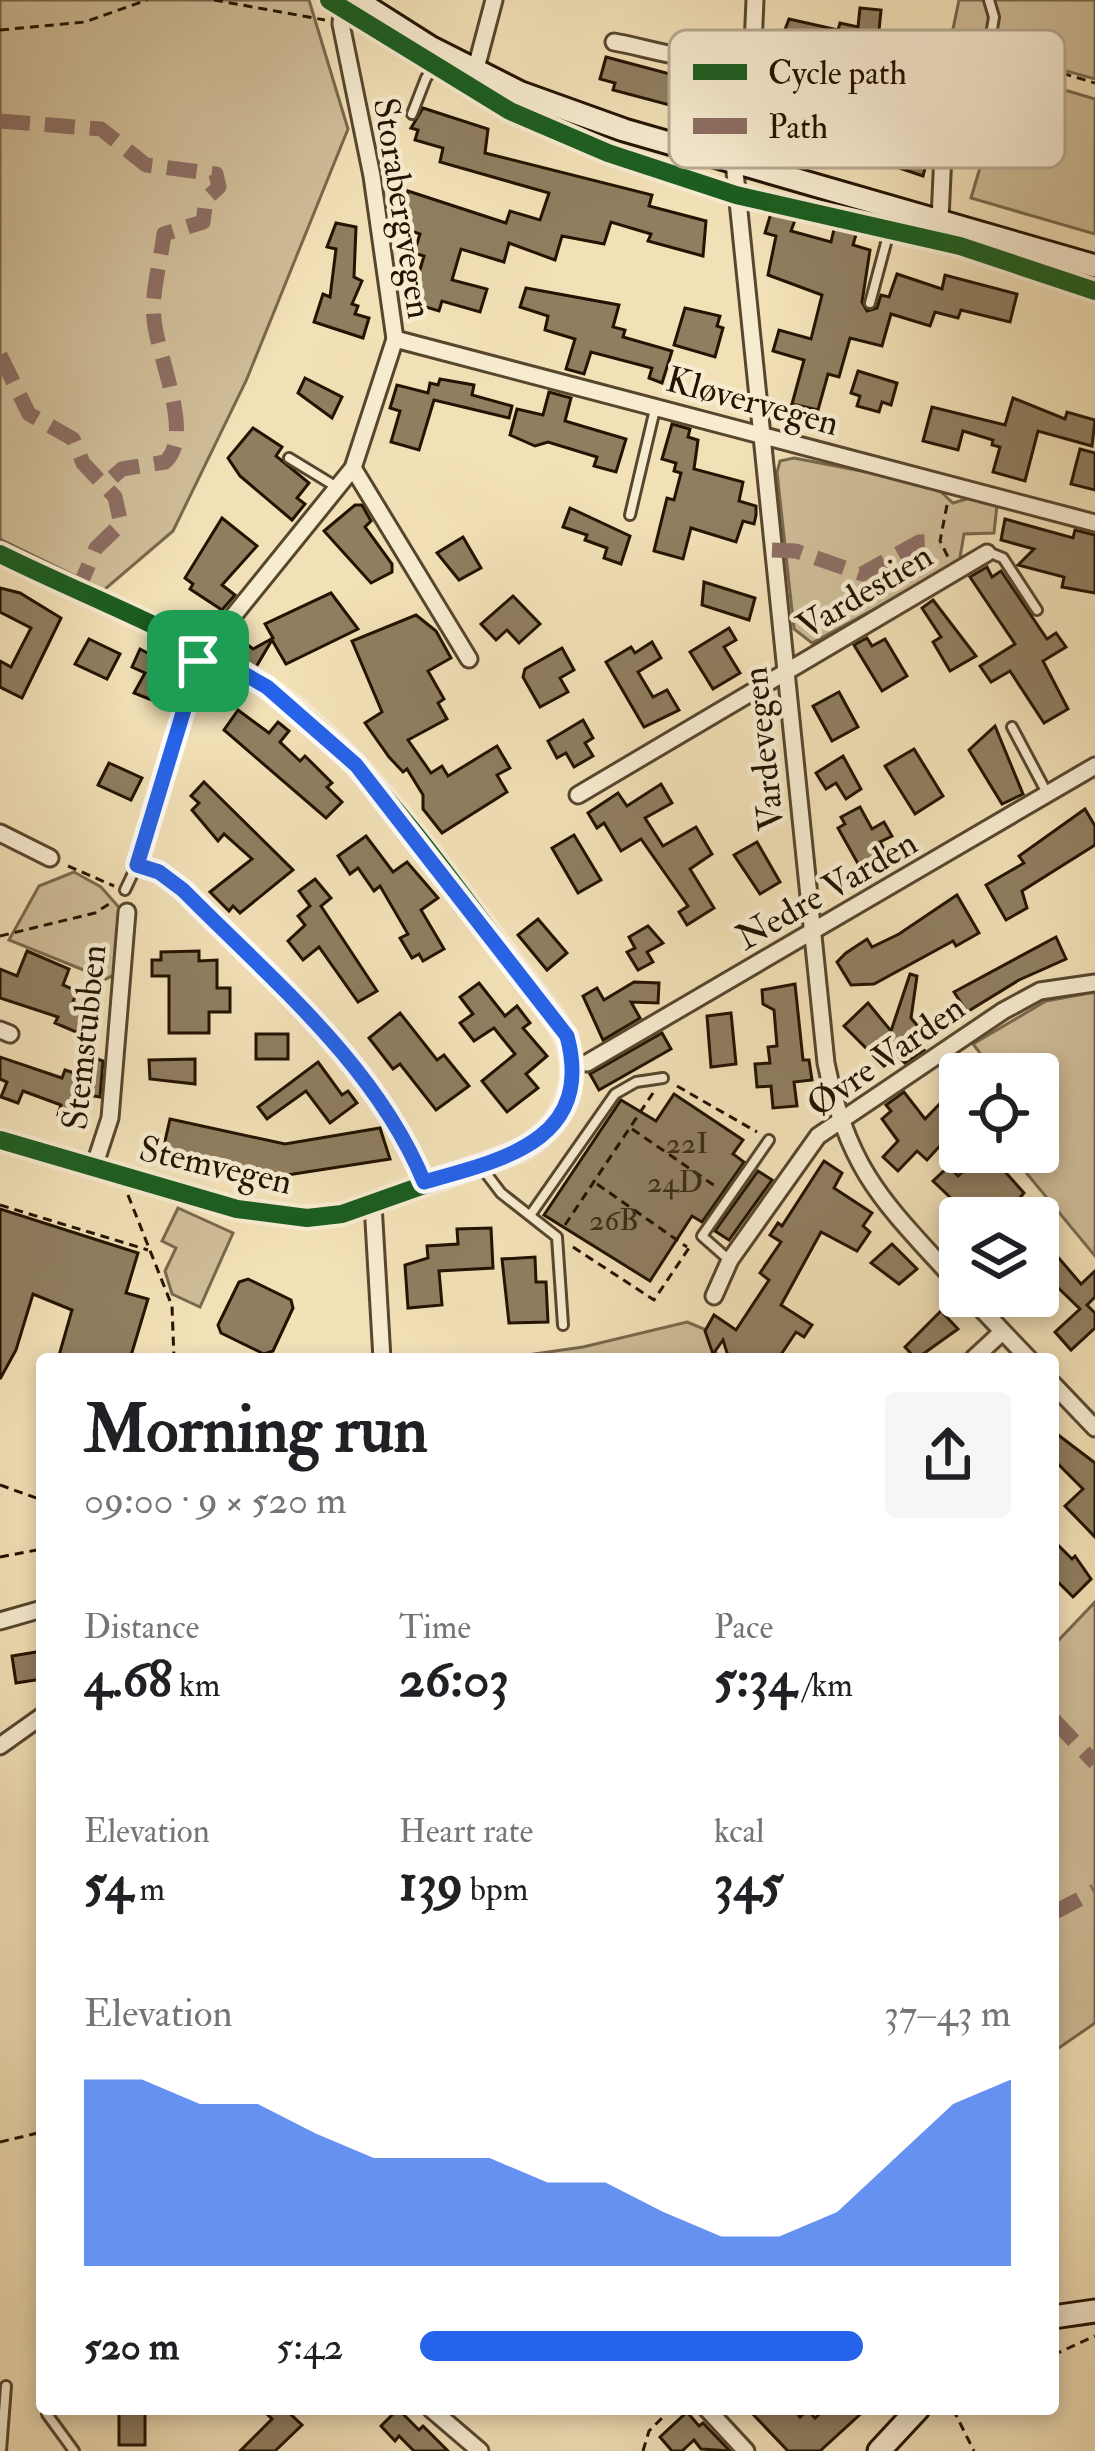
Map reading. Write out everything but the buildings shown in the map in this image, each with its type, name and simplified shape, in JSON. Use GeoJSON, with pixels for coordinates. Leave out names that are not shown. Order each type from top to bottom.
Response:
{"type":"FeatureCollection","features":[{"type":"Feature","properties":{"kind":"street"},"geometry":{"type":"LineString","coordinates":[[475,72],[494,0]]}},
{"type":"Feature","properties":{"kind":"street"},"geometry":{"type":"LineString","coordinates":[[754,30],[755,0]]}},
{"type":"Feature","properties":{"kind":"street"},"geometry":{"type":"LineString","coordinates":[[342,6],[475,72],[669,143]]}},
{"type":"Feature","properties":{"kind":"street","name":"Storabergvegen"},"geometry":{"type":"LineString","coordinates":[[226,625],[353,468],[395,339],[373,176],[342,6]]}},
{"type":"Feature","properties":{"kind":"street"},"geometry":{"type":"LineString","coordinates":[[614,42],[669,52]]}},
{"type":"Feature","properties":{"kind":"street","name":"Vardevegen"},"geometry":{"type":"LineString","coordinates":[[735,168],[826,1064],[838,1124],[867,1181],[939,1262]]}},
{"type":"Feature","properties":{"kind":"street"},"geometry":{"type":"LineString","coordinates":[[755,168],[1095,266]]}},
{"type":"Feature","properties":{"kind":"street"},"geometry":{"type":"LineString","coordinates":[[940,220],[942,168]]}},
{"type":"Feature","properties":{"kind":"street","name":"Kløvervegen"},"geometry":{"type":"LineString","coordinates":[[395,339],[1095,524]]}},
{"type":"Feature","properties":{"kind":"street"},"geometry":{"type":"LineString","coordinates":[[353,468],[469,658]]}},
{"type":"Feature","properties":{"kind":"street","name":"Vardestien"},"geometry":{"type":"LineString","coordinates":[[578,795],[987,553]]}},
{"type":"Feature","properties":{"kind":"street","name":"Stemvegen"},"geometry":{"type":"LineString","coordinates":[[0,554],[202,650],[267,687],[356,765],[567,1036],[573,1076],[559,1116],[523,1150],[342,1214],[270,1217],[0,1140]]}},
{"type":"Feature","properties":{"kind":"street","name":"Nedre Varden"},"geometry":{"type":"LineString","coordinates":[[587,1063],[1095,766]]}},
{"type":"Feature","properties":{"kind":"street"},"geometry":{"type":"LineString","coordinates":[[0,833],[50,858]]}},
{"type":"Feature","properties":{"kind":"street"},"geometry":{"type":"LineString","coordinates":[[137,865],[159,872],[183,890],[337,1047],[399,1127],[424,1182]]}},
{"type":"Feature","properties":{"kind":"street","name":"Stemstubben"},"geometry":{"type":"LineString","coordinates":[[94,1167],[110,1118],[127,913]]}},
{"type":"Feature","properties":{"kind":"street","name":"Øvre Varden"},"geometry":{"type":"LineString","coordinates":[[714,1296],[730,1260],[805,1150],[1003,1011],[1040,992],[1095,982]]}},
{"type":"Feature","properties":{"kind":"street"},"geometry":{"type":"LineString","coordinates":[[373,1204],[382,1353]]}},
{"type":"Feature","properties":{"kind":"street"},"geometry":{"type":"LineString","coordinates":[[988,1317],[1023,1353]]}},
{"type":"Feature","properties":{"kind":"street"},"geometry":{"type":"LineString","coordinates":[[979,1353],[1002,1332]]}},
{"type":"Feature","properties":{"kind":"street"},"geometry":{"type":"LineString","coordinates":[[1059,1390],[1095,1428]]}},
{"type":"Feature","properties":{"kind":"street"},"geometry":{"type":"LineString","coordinates":[[0,1621],[36,1611]]}},
{"type":"Feature","properties":{"kind":"street"},"geometry":{"type":"LineString","coordinates":[[0,1746],[36,1720]]}},
{"type":"Feature","properties":{"kind":"street"},"geometry":{"type":"LineString","coordinates":[[1059,2316],[1095,2311]]}},
{"type":"Feature","properties":{"kind":"street"},"geometry":{"type":"LineString","coordinates":[[438,2415],[480,2451]]}},
{"type":"Feature","properties":{"kind":"street"},"geometry":{"type":"LineString","coordinates":[[713,2415],[746,2451]]}},
{"type":"Feature","properties":{"kind":"street"},"geometry":{"type":"LineString","coordinates":[[879,2451],[912,2415]]}},
{"type":"Feature","properties":{"kind":"lane"},"geometry":{"type":"LineString","coordinates":[[989,0],[992,30]]}},
{"type":"Feature","properties":{"kind":"lane"},"geometry":{"type":"LineString","coordinates":[[412,114],[426,78],[444,54]]}},
{"type":"Feature","properties":{"kind":"lane"},"geometry":{"type":"LineString","coordinates":[[870,303],[890,228]]}},
{"type":"Feature","properties":{"kind":"lane"},"geometry":{"type":"LineString","coordinates":[[630,514],[656,405]]}},
{"type":"Feature","properties":{"kind":"lane"},"geometry":{"type":"LineString","coordinates":[[289,458],[335,487]]}},
{"type":"Feature","properties":{"kind":"lane","name":"Vardestien"},"geometry":{"type":"LineString","coordinates":[[987,553],[1003,558],[1037,610]]}},
{"type":"Feature","properties":{"kind":"lane"},"geometry":{"type":"LineString","coordinates":[[1012,727],[1048,796]]}},
{"type":"Feature","properties":{"kind":"lane"},"geometry":{"type":"LineString","coordinates":[[125,890],[137,865],[158,788]]}},
{"type":"Feature","properties":{"kind":"lane"},"geometry":{"type":"LineString","coordinates":[[531,1214],[615,1094],[636,1082],[663,1078]]}},
{"type":"Feature","properties":{"kind":"lane"},"geometry":{"type":"LineString","coordinates":[[730,1260],[702,1236],[769,1140]]}},
{"type":"Feature","properties":{"kind":"lane"},"geometry":{"type":"LineString","coordinates":[[481,1166],[492,1184],[557,1237],[563,1325]]}},
{"type":"Feature","properties":{"kind":"lane"},"geometry":{"type":"LineString","coordinates":[[1,2451],[6,2386]]}},
{"type":"Feature","properties":{"kind":"lane"},"geometry":{"type":"LineString","coordinates":[[48,2415],[74,2451]]}},
{"type":"Feature","properties":{"kind":"path"},"geometry":{"type":"LineString","coordinates":[[0,30],[85,22],[147,0]]}},
{"type":"Feature","properties":{"kind":"path"},"geometry":{"type":"LineString","coordinates":[[214,0],[342,6]]}},
{"type":"Feature","properties":{"kind":"path"},"geometry":{"type":"LineString","coordinates":[[1065,73],[1095,83]]}},
{"type":"Feature","properties":{"kind":"path"},"geometry":{"type":"LineString","coordinates":[[952,484],[940,541],[954,571]]}},
{"type":"Feature","properties":{"kind":"path"},"geometry":{"type":"LineString","coordinates":[[158,788],[202,650]]}},
{"type":"Feature","properties":{"kind":"path"},"geometry":{"type":"LineString","coordinates":[[0,936],[95,913],[125,890],[50,858]]}},
{"type":"Feature","properties":{"kind":"path"},"geometry":{"type":"LineString","coordinates":[[702,1236],[688,1247],[654,1300],[557,1237],[663,1078],[769,1140]]}},
{"type":"Feature","properties":{"kind":"path"},"geometry":{"type":"LineString","coordinates":[[630,1128],[728,1196]]}},
{"type":"Feature","properties":{"kind":"path"},"geometry":{"type":"LineString","coordinates":[[596,1183],[688,1247]]}},
{"type":"Feature","properties":{"kind":"path"},"geometry":{"type":"LineString","coordinates":[[126,1189],[172,1306],[174,1353]]}},
{"type":"Feature","properties":{"kind":"path"},"geometry":{"type":"LineString","coordinates":[[0,1205],[151,1251]]}},
{"type":"Feature","properties":{"kind":"path"},"geometry":{"type":"LineString","coordinates":[[0,1484],[36,1498]]}},
{"type":"Feature","properties":{"kind":"path"},"geometry":{"type":"LineString","coordinates":[[0,1557],[36,1550]]}},
{"type":"Feature","properties":{"kind":"path"},"geometry":{"type":"LineString","coordinates":[[0,2142],[36,2133]]}},
{"type":"Feature","properties":{"kind":"path"},"geometry":{"type":"LineString","coordinates":[[1059,2352],[1095,2336]]}},
{"type":"Feature","properties":{"kind":"path"},"geometry":{"type":"LineString","coordinates":[[644,2451],[649,2431],[665,2415]]}},
{"type":"Feature","properties":{"kind":"path"},"geometry":{"type":"LineString","coordinates":[[956,2415],[974,2451]]}},
{"type":"Feature","properties":{"kind":"shaded area"},"geometry":{"type":"Polygon","coordinates":[[[0,0],[309,0],[348,129],[246,381],[173,531],[104,590],[0,539],[0,0]]]}},
{"type":"Feature","properties":{"kind":"shaded area"},"geometry":{"type":"Polygon","coordinates":[[[959,0],[1095,0],[1095,79],[1065,71],[1065,30],[953,29],[959,0]]]}},
{"type":"Feature","properties":{"kind":"shaded area"},"geometry":{"type":"Polygon","coordinates":[[[1065,90],[1095,99],[1095,234],[971,198],[980,168],[1065,168],[1065,90]]]}},
{"type":"Feature","properties":{"kind":"shaded area"},"geometry":{"type":"Polygon","coordinates":[[[794,458],[939,490],[953,503],[973,497],[997,505],[994,533],[964,534],[959,563],[812,643],[794,629],[777,472],[780,461],[794,458]]]}},
{"type":"Feature","properties":{"kind":"shaded area"},"geometry":{"type":"Polygon","coordinates":[[[74,872],[101,887],[123,912],[115,974],[106,979],[9,940],[39,886],[74,872]]]}},
{"type":"Feature","properties":{"kind":"shaded area"},"geometry":{"type":"Polygon","coordinates":[[[1095,992],[1095,1256],[1059,1212],[1059,1197],[1046,1197],[1026,1173],[1059,1173],[1059,1053],[980,1053],[973,1044],[1046,1001],[1095,992]]]}},
{"type":"Feature","properties":{"kind":"shaded area"},"geometry":{"type":"Polygon","coordinates":[[[178,1208],[233,1233],[200,1307],[172,1294],[165,1271],[176,1248],[162,1241],[178,1208]]]}},
{"type":"Feature","properties":{"kind":"shaded area"},"geometry":{"type":"Polygon","coordinates":[[[687,1322],[709,1331],[716,1353],[542,1353],[687,1322]]]}},
{"type":"Feature","properties":{"kind":"shaded area"},"geometry":{"type":"Polygon","coordinates":[[[1095,1602],[1095,2023],[1059,2048],[1059,1640],[1095,1602]]]}},
{"type":"Feature","properties":{"kind":"marked path"},"geometry":{"type":"LineString","coordinates":[[0,121],[101,129],[146,165],[216,174],[219,187],[206,199],[203,222],[164,234],[157,276],[154,319],[175,415],[173,450],[165,462],[122,469],[104,485]]}},
{"type":"Feature","properties":{"kind":"marked path"},"geometry":{"type":"LineString","coordinates":[[0,355],[29,414],[73,439],[83,463],[115,497],[121,524],[96,548],[77,592]]}},
{"type":"Feature","properties":{"kind":"marked path"},"geometry":{"type":"LineString","coordinates":[[772,550],[796,551],[862,574],[919,542],[940,541]]}},
{"type":"Feature","properties":{"kind":"marked path"},"geometry":{"type":"LineString","coordinates":[[1059,1725],[1095,1763]]}},
{"type":"Feature","properties":{"kind":"marked path"},"geometry":{"type":"LineString","coordinates":[[1059,1910],[1095,1891]]}},
{"type":"Feature","properties":{"kind":"cycle path"},"geometry":{"type":"LineString","coordinates":[[329,0],[510,111],[608,153],[736,195],[960,246],[1095,291]]}},
{"type":"Feature","properties":{"kind":"cycle path"},"geometry":{"type":"LineString","coordinates":[[0,554],[200,648],[263,685],[344,752],[419,838],[553,1016],[564,1034],[572,1071],[570,1089],[554,1122],[523,1150],[342,1214],[307,1218],[237,1209],[0,1140]]}},
{"type":"Feature","properties":{"kind":"route"},"geometry":{"type":"LineString","coordinates":[[202,650],[267,687],[356,765],[553,1016],[567,1036],[573,1076],[567,1103],[544,1136],[509,1156],[424,1182],[399,1127],[337,1047],[183,890],[159,872],[137,865],[198,661],[202,650]]}}]}
